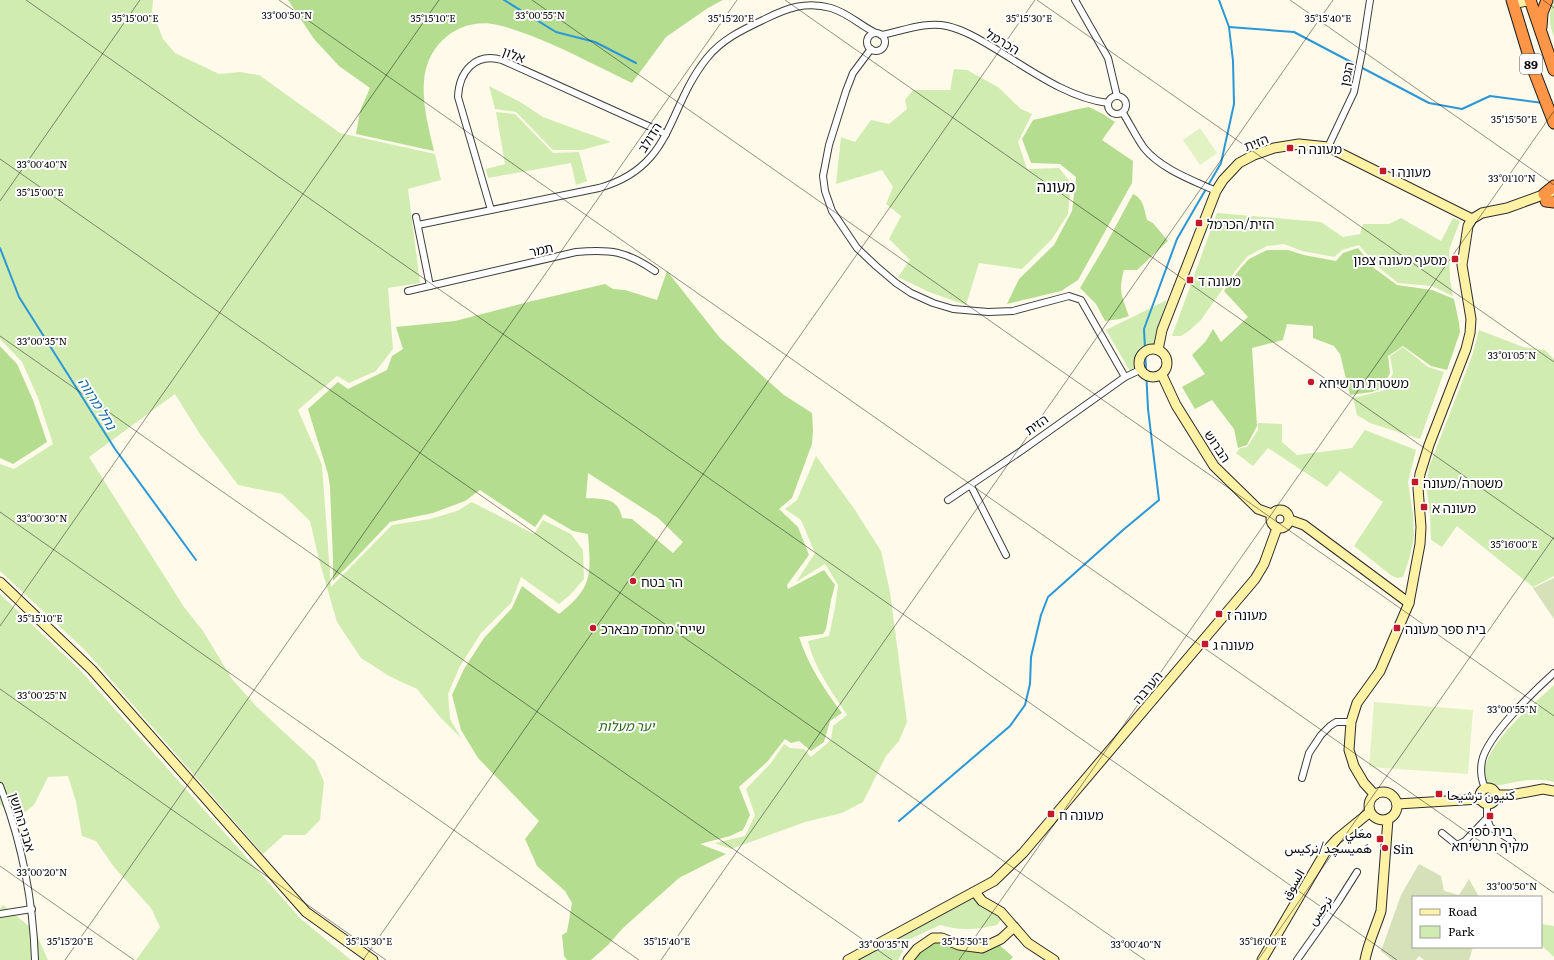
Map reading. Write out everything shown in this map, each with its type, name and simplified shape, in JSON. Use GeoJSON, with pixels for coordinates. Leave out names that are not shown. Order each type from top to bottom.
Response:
{"type":"FeatureCollection","features":[{"type":"Feature","properties":{"kind":"highway","name":"89"},"geometry":{"type":"LineString","coordinates":[[1530,0],[1554,70]]}},
{"type":"Feature","properties":{"kind":"highway"},"geometry":{"type":"LineString","coordinates":[[1542,38],[1542,13],[1547,0]]}},
{"type":"Feature","properties":{"kind":"highway","name":"89"},"geometry":{"type":"LineString","coordinates":[[1515,1],[1532,66],[1554,123]]}},
{"type":"Feature","properties":{"kind":"highway"},"geometry":{"type":"LineString","coordinates":[[1550,197],[1554,186]]}},
{"type":"Feature","properties":{"kind":"main road"},"geometry":{"type":"LineString","coordinates":[[1515,1],[1530,0]]}},
{"type":"Feature","properties":{"kind":"main road","name":"הזית"},"geometry":{"type":"LineString","coordinates":[[1158,350],[1162,330],[1216,191],[1239,163],[1254,155],[1274,148],[1299,144],[1328,147],[1472,219]]}},
{"type":"Feature","properties":{"kind":"main road"},"geometry":{"type":"LineString","coordinates":[[1375,795],[1364,783],[1354,766],[1349,750],[1351,722],[1357,703],[1380,671],[1409,603],[1420,544],[1421,527],[1418,488],[1420,474],[1429,445],[1466,349],[1470,333],[1471,319],[1462,265],[1468,226],[1472,219],[1482,213],[1550,197]]}},
{"type":"Feature","properties":{"kind":"main road"},"geometry":{"type":"LineString","coordinates":[[1146,350],[1158,350],[1162,352],[1167,361],[1167,366],[1162,375],[1152,378],[1147,377],[1140,370],[1138,362],[1142,353],[1146,350]]}},
{"type":"Feature","properties":{"kind":"main road","name":"הברוש"},"geometry":{"type":"LineString","coordinates":[[1162,375],[1176,405],[1214,466],[1258,509],[1272,514]]}},
{"type":"Feature","properties":{"kind":"main road"},"geometry":{"type":"LineString","coordinates":[[1278,510],[1284,511],[1288,514],[1290,520],[1286,527],[1277,528],[1272,524],[1271,520],[1272,514],[1278,510]]}},
{"type":"Feature","properties":{"kind":"main road"},"geometry":{"type":"LineString","coordinates":[[1290,520],[1304,525],[1409,603]]}},
{"type":"Feature","properties":{"kind":"main road","name":"הערבה"},"geometry":{"type":"LineString","coordinates":[[848,960],[994,881],[1023,853],[1255,579],[1264,564],[1277,528]]}},
{"type":"Feature","properties":{"kind":"main road"},"geometry":{"type":"LineString","coordinates":[[0,582],[92,670],[306,912],[373,960]]}},
{"type":"Feature","properties":{"kind":"main road"},"geometry":{"type":"LineString","coordinates":[[1397,804],[1493,802],[1496,795],[1493,789],[1485,788],[1481,791],[1484,801]]}},
{"type":"Feature","properties":{"kind":"main road"},"geometry":{"type":"LineString","coordinates":[[1496,795],[1511,796],[1543,789],[1554,791]]}},
{"type":"Feature","properties":{"kind":"main road"},"geometry":{"type":"LineString","coordinates":[[1379,793],[1392,796],[1397,804],[1395,813],[1388,819],[1380,820],[1370,812],[1370,801],[1379,793]]}},
{"type":"Feature","properties":{"kind":"main road","name":"السوق"},"geometry":{"type":"LineString","coordinates":[[1262,960],[1326,851],[1336,839],[1370,812]]}},
{"type":"Feature","properties":{"kind":"main road"},"geometry":{"type":"LineString","coordinates":[[1365,960],[1367,948],[1377,925],[1380,911],[1388,819]]}},
{"type":"Feature","properties":{"kind":"main road"},"geometry":{"type":"LineString","coordinates":[[975,892],[982,901],[1000,912],[1028,943],[1054,960]]}},
{"type":"Feature","properties":{"kind":"main road"},"geometry":{"type":"LineString","coordinates":[[908,960],[917,949],[933,938],[942,938],[959,945],[982,948],[1001,939],[1014,927]]}},
{"type":"Feature","properties":{"kind":"street"},"geometry":{"type":"LineString","coordinates":[[1075,0],[1108,58],[1117,96]]}},
{"type":"Feature","properties":{"kind":"street","name":"הגפן"},"geometry":{"type":"LineString","coordinates":[[1328,147],[1354,92],[1370,0]]}},
{"type":"Feature","properties":{"kind":"street","name":"הדולב"},"geometry":{"type":"LineString","coordinates":[[418,225],[611,185],[638,171],[657,150],[689,84],[698,70],[718,47],[741,30],[783,10],[809,4],[833,8],[864,28],[879,34]]}},
{"type":"Feature","properties":{"kind":"street","name":"הדולב"},"geometry":{"type":"LineString","coordinates":[[853,20],[864,31],[868,42]]}},
{"type":"Feature","properties":{"kind":"street","name":"הכרמל"},"geometry":{"type":"LineString","coordinates":[[879,34],[916,26],[946,26],[969,34],[1061,88],[1082,98],[1108,103]]}},
{"type":"Feature","properties":{"kind":"street"},"geometry":{"type":"LineString","coordinates":[[879,34],[885,39],[884,46],[876,51],[871,49],[868,42],[870,36],[879,34]]}},
{"type":"Feature","properties":{"kind":"street"},"geometry":{"type":"LineString","coordinates":[[871,49],[853,73],[846,91],[829,145],[823,176],[825,191],[832,211],[857,248],[896,283],[911,293],[933,303],[953,309],[988,312],[1013,311],[1069,296],[1081,300],[1125,377]]}},
{"type":"Feature","properties":{"kind":"street","name":"אלון"},"geometry":{"type":"LineString","coordinates":[[491,210],[458,97],[458,89],[464,73],[477,60],[494,57],[502,60],[666,134]]}},
{"type":"Feature","properties":{"kind":"street"},"geometry":{"type":"LineString","coordinates":[[1117,96],[1122,97],[1126,101],[1127,106],[1123,113],[1114,114],[1109,110],[1108,103],[1111,98],[1117,96]]}},
{"type":"Feature","properties":{"kind":"street"},"geometry":{"type":"LineString","coordinates":[[1123,113],[1144,148],[1156,159],[1174,171],[1216,191]]}},
{"type":"Feature","properties":{"kind":"street"},"geometry":{"type":"LineString","coordinates":[[416,217],[430,286]]}},
{"type":"Feature","properties":{"kind":"street","name":"תמר"},"geometry":{"type":"LineString","coordinates":[[408,291],[576,252],[600,250],[628,255],[655,270]]}},
{"type":"Feature","properties":{"kind":"street","name":"הזית"},"geometry":{"type":"LineString","coordinates":[[948,500],[1125,377],[1140,370]]}},
{"type":"Feature","properties":{"kind":"street"},"geometry":{"type":"LineString","coordinates":[[970,486],[1006,555]]}},
{"type":"Feature","properties":{"kind":"street"},"geometry":{"type":"LineString","coordinates":[[1485,788],[1481,773],[1482,760],[1487,748],[1516,710],[1554,673]]}},
{"type":"Feature","properties":{"kind":"street"},"geometry":{"type":"LineString","coordinates":[[1302,778],[1309,753],[1321,735],[1336,722],[1351,722]]}},
{"type":"Feature","properties":{"kind":"street","name":"אבני החושן"},"geometry":{"type":"LineString","coordinates":[[0,786],[15,828],[22,854],[32,909],[35,960]]}},
{"type":"Feature","properties":{"kind":"street"},"geometry":{"type":"LineString","coordinates":[[1484,801],[1490,827],[1512,841]]}},
{"type":"Feature","properties":{"kind":"street"},"geometry":{"type":"LineString","coordinates":[[1442,833],[1457,846],[1466,841],[1487,818]]}},
{"type":"Feature","properties":{"kind":"street","name":"نرجس"},"geometry":{"type":"LineString","coordinates":[[1297,960],[1338,902],[1357,872]]}},
{"type":"Feature","properties":{"kind":"street"},"geometry":{"type":"LineString","coordinates":[[0,914],[32,909]]}},
{"type":"Feature","properties":{"kind":"green space"},"geometry":{"type":"Polygon","coordinates":[[[0,0],[153,0],[152,11],[163,39],[175,53],[219,74],[240,72],[259,75],[340,133],[435,154],[441,180],[408,189],[420,283],[388,288],[393,349],[376,371],[349,383],[337,376],[298,410],[322,465],[331,587],[392,525],[430,519],[457,511],[472,502],[534,534],[543,520],[571,534],[583,550],[584,579],[570,595],[559,604],[521,577],[511,603],[481,633],[459,668],[448,694],[450,719],[461,738],[440,717],[417,689],[389,676],[361,658],[337,622],[319,560],[310,521],[282,494],[238,485],[200,434],[175,394],[89,457],[184,607],[203,631],[232,679],[257,707],[315,761],[324,782],[320,820],[305,835],[284,835],[263,854],[85,650],[0,571],[0,464],[14,469],[53,444],[38,398],[22,362],[0,339],[0,0]]]}},
{"type":"Feature","properties":{"kind":"green space"},"geometry":{"type":"Polygon","coordinates":[[[288,0],[723,0],[708,8],[666,37],[632,83],[549,43],[515,30],[484,23],[458,29],[438,45],[426,68],[424,99],[426,117],[434,151],[356,134],[360,111],[370,88],[339,66],[314,39],[288,0]]]}},
{"type":"Feature","properties":{"kind":"green space"},"geometry":{"type":"Polygon","coordinates":[[[1554,0],[1554,37],[1550,18],[1554,0]]]}},
{"type":"Feature","properties":{"kind":"green space"},"geometry":{"type":"Polygon","coordinates":[[[954,69],[967,70],[998,87],[1021,109],[1032,114],[1018,142],[1027,169],[1059,168],[1071,183],[1068,214],[1052,239],[1022,269],[979,263],[966,305],[929,292],[898,277],[910,260],[889,239],[901,216],[886,204],[893,187],[882,170],[836,184],[841,137],[855,142],[871,120],[889,124],[907,109],[905,100],[913,90],[950,90],[954,69]]]}},
{"type":"Feature","properties":{"kind":"green space"},"geometry":{"type":"Polygon","coordinates":[[[489,86],[522,103],[543,117],[611,142],[582,150],[553,150],[516,112],[495,109],[489,86]]]}},
{"type":"Feature","properties":{"kind":"green space"},"geometry":{"type":"Polygon","coordinates":[[[1089,107],[1115,122],[1102,140],[1133,161],[1132,183],[1078,280],[1061,291],[1007,304],[1019,279],[1054,245],[1072,211],[1076,177],[1060,164],[1031,163],[1022,139],[1033,120],[1089,107]]]}},
{"type":"Feature","properties":{"kind":"green space"},"geometry":{"type":"Polygon","coordinates":[[[496,112],[515,114],[553,153],[579,152],[587,181],[576,185],[571,163],[488,178],[486,169],[505,164],[496,112]]]}},
{"type":"Feature","properties":{"kind":"green space"},"geometry":{"type":"Polygon","coordinates":[[[1200,128],[1217,153],[1200,165],[1183,140],[1200,128]]]}},
{"type":"Feature","properties":{"kind":"green space"},"geometry":{"type":"Polygon","coordinates":[[[1133,194],[1137,196],[1141,202],[1147,220],[1153,223],[1168,241],[1137,270],[1124,270],[1121,288],[1124,304],[1129,316],[1105,321],[1096,304],[1080,288],[1133,194]]]}},
{"type":"Feature","properties":{"kind":"green space"},"geometry":{"type":"Polygon","coordinates":[[[1217,213],[1321,222],[1343,237],[1360,234],[1363,224],[1389,224],[1401,218],[1441,241],[1453,218],[1460,221],[1449,250],[1450,280],[1453,296],[1432,286],[1398,283],[1376,265],[1359,245],[1342,250],[1334,257],[1302,251],[1284,244],[1267,246],[1248,256],[1236,270],[1201,320],[1181,336],[1172,336],[1217,213]]]}},
{"type":"Feature","properties":{"kind":"green space"},"geometry":{"type":"Polygon","coordinates":[[[1358,248],[1374,268],[1397,285],[1432,290],[1454,299],[1460,332],[1447,370],[1431,366],[1403,346],[1388,356],[1390,373],[1382,388],[1372,392],[1350,395],[1340,354],[1334,346],[1313,338],[1313,326],[1287,324],[1283,340],[1252,348],[1257,426],[1247,445],[1238,448],[1234,429],[1212,400],[1195,409],[1182,387],[1205,374],[1192,355],[1206,341],[1213,329],[1221,342],[1248,317],[1224,291],[1249,259],[1267,250],[1288,250],[1304,255],[1336,261],[1343,253],[1358,248]]]}},
{"type":"Feature","properties":{"kind":"green space","name":"יער מעלות"},"geometry":{"type":"Polygon","coordinates":[[[667,271],[720,338],[784,395],[812,413],[812,444],[792,498],[779,509],[798,527],[809,555],[787,585],[788,589],[824,570],[835,585],[826,629],[823,634],[799,637],[817,676],[842,713],[830,721],[824,742],[811,751],[799,741],[791,743],[785,739],[767,762],[739,787],[750,815],[743,830],[730,836],[700,844],[726,854],[679,878],[623,928],[608,945],[591,960],[567,960],[564,956],[562,935],[567,932],[572,903],[565,891],[537,866],[525,839],[539,821],[478,758],[461,730],[452,695],[464,669],[484,638],[512,608],[522,586],[559,614],[578,596],[584,588],[589,570],[590,560],[588,534],[573,531],[544,514],[535,527],[480,490],[465,501],[433,513],[390,522],[333,581],[330,487],[328,474],[308,409],[338,382],[348,389],[387,370],[392,356],[403,349],[396,327],[455,321],[605,284],[613,289],[625,290],[657,300],[667,271]],[[588,473],[586,498],[609,500],[617,506],[622,518],[632,519],[673,553],[683,542],[658,518],[588,473]]]}},
{"type":"Feature","properties":{"kind":"green space"},"geometry":{"type":"Polygon","coordinates":[[[1167,300],[1156,332],[1154,345],[1140,347],[1135,356],[1135,367],[1130,371],[1106,330],[1167,300]]]}},
{"type":"Feature","properties":{"kind":"green space"},"geometry":{"type":"Polygon","coordinates":[[[1479,330],[1523,347],[1545,350],[1554,359],[1554,576],[1533,587],[1457,526],[1442,547],[1431,540],[1426,485],[1429,467],[1472,356],[1479,330]]]}},
{"type":"Feature","properties":{"kind":"green space"},"geometry":{"type":"Polygon","coordinates":[[[0,346],[17,364],[33,400],[47,442],[13,464],[0,458],[0,346]]]}},
{"type":"Feature","properties":{"kind":"green space"},"geometry":{"type":"Polygon","coordinates":[[[1403,347],[1428,367],[1444,372],[1420,439],[1370,423],[1357,415],[1353,398],[1385,390],[1393,373],[1390,356],[1403,347]]]}},
{"type":"Feature","properties":{"kind":"green space"},"geometry":{"type":"Polygon","coordinates":[[[1258,423],[1282,424],[1282,442],[1297,455],[1352,448],[1365,430],[1416,450],[1408,482],[1413,515],[1414,536],[1410,556],[1403,577],[1397,578],[1392,576],[1354,546],[1383,502],[1340,471],[1327,487],[1268,448],[1253,466],[1236,453],[1240,448],[1247,447],[1258,430],[1258,423]]]}},
{"type":"Feature","properties":{"kind":"green space"},"geometry":{"type":"Polygon","coordinates":[[[816,456],[855,510],[881,551],[890,592],[907,722],[899,741],[886,756],[863,802],[842,813],[805,822],[731,849],[715,843],[745,836],[755,815],[746,789],[771,763],[784,744],[790,748],[804,749],[811,757],[831,740],[833,726],[847,715],[819,670],[808,641],[829,636],[838,585],[825,564],[796,582],[815,553],[801,520],[785,509],[797,500],[816,456]]]}},
{"type":"Feature","properties":{"kind":"green space"},"geometry":{"type":"Polygon","coordinates":[[[1554,578],[1554,619],[1533,588],[1554,578]]]}},
{"type":"Feature","properties":{"kind":"green space"},"geometry":{"type":"Polygon","coordinates":[[[0,594],[81,671],[301,919],[351,960],[136,960],[160,927],[151,908],[114,867],[96,841],[82,836],[76,802],[68,776],[48,777],[34,805],[15,820],[0,804],[0,594]]]}},
{"type":"Feature","properties":{"kind":"green space"},"geometry":{"type":"Polygon","coordinates":[[[1554,685],[1554,782],[1532,780],[1497,786],[1485,786],[1484,772],[1488,758],[1496,744],[1507,730],[1554,685]]]}},
{"type":"Feature","properties":{"kind":"green space"},"geometry":{"type":"Polygon","coordinates":[[[1374,702],[1473,710],[1468,774],[1369,767],[1374,702]]]}},
{"type":"Feature","properties":{"kind":"green space"},"geometry":{"type":"Polygon","coordinates":[[[1419,864],[1441,876],[1444,891],[1459,895],[1469,879],[1478,896],[1412,896],[1412,948],[1473,948],[1469,960],[1424,960],[1419,956],[1416,960],[1392,960],[1381,951],[1401,895],[1419,864]]]}},
{"type":"Feature","properties":{"kind":"green space"},"geometry":{"type":"Polygon","coordinates":[[[972,896],[1003,916],[997,925],[968,929],[940,925],[910,939],[898,960],[856,960],[972,896]]]}},
{"type":"Feature","properties":{"kind":"green space"},"geometry":{"type":"Polygon","coordinates":[[[3,905],[35,931],[48,960],[0,960],[0,909],[3,905]]]}},
{"type":"Feature","properties":{"kind":"green space"},"geometry":{"type":"Polygon","coordinates":[[[1542,924],[1554,926],[1554,957],[1542,946],[1542,924]]]}},
{"type":"Feature","properties":{"kind":"green space"},"geometry":{"type":"Polygon","coordinates":[[[931,940],[965,946],[996,942],[1013,957],[1010,960],[912,960],[931,940]]]}},
{"type":"Feature","properties":{"kind":"waterway"},"geometry":{"type":"LineString","coordinates":[[504,0],[556,32],[595,42],[636,63]]}},
{"type":"Feature","properties":{"kind":"waterway"},"geometry":{"type":"LineString","coordinates":[[899,821],[1010,726],[1025,705],[1030,684],[1031,657],[1041,615],[1048,597],[1159,500],[1148,409],[1144,329],[1177,239],[1221,163],[1234,104],[1233,61],[1229,27],[1219,0]]}},
{"type":"Feature","properties":{"kind":"waterway"},"geometry":{"type":"LineString","coordinates":[[1229,27],[1294,32],[1429,103],[1462,109],[1490,96],[1543,103]]}},
{"type":"Feature","properties":{"kind":"waterway","name":"נחל מרווה"},"geometry":{"type":"LineString","coordinates":[[0,248],[19,297],[115,449],[196,560]]}},
{"type":"Feature","properties":{"kind":"place","name":"מעונה ה"},"geometry":{"type":"Point","coordinates":[1290,148]}},
{"type":"Feature","properties":{"kind":"place","name":"מעונה ו"},"geometry":{"type":"Point","coordinates":[1383,171]}},
{"type":"Feature","properties":{"kind":"place","name":"הזית/הכרמל"},"geometry":{"type":"Point","coordinates":[1199,223]}},
{"type":"Feature","properties":{"kind":"place","name":"מסעף מעונה צפון"},"geometry":{"type":"Point","coordinates":[1455,259]}},
{"type":"Feature","properties":{"kind":"place","name":"מעונה ד"},"geometry":{"type":"Point","coordinates":[1190,280]}},
{"type":"Feature","properties":{"kind":"place","name":"משטרת תרשיחא"},"geometry":{"type":"Point","coordinates":[1311,382]}},
{"type":"Feature","properties":{"kind":"place","name":"משטרה/מעונה"},"geometry":{"type":"Point","coordinates":[1415,482]}},
{"type":"Feature","properties":{"kind":"place","name":"מעונה א"},"geometry":{"type":"Point","coordinates":[1424,507]}},
{"type":"Feature","properties":{"kind":"place","name":"הר בטח"},"geometry":{"type":"Point","coordinates":[633,581]}},
{"type":"Feature","properties":{"kind":"place","name":"מעונה ז"},"geometry":{"type":"Point","coordinates":[1219,614]}},
{"type":"Feature","properties":{"kind":"place","name":"שייח' מחמד מבארכ"},"geometry":{"type":"Point","coordinates":[593,628]}},
{"type":"Feature","properties":{"kind":"place","name":"בית ספר מעונה"},"geometry":{"type":"Point","coordinates":[1397,628]}},
{"type":"Feature","properties":{"kind":"place","name":"מעונה ג"},"geometry":{"type":"Point","coordinates":[1205,644]}},
{"type":"Feature","properties":{"kind":"place","name":"كنيون ترشيحا"},"geometry":{"type":"Point","coordinates":[1439,794]}},
{"type":"Feature","properties":{"kind":"place","name":"מעונה ח"},"geometry":{"type":"Point","coordinates":[1051,814]}},
{"type":"Feature","properties":{"kind":"place","name":"בית ספר מקיף תרשיחא"},"geometry":{"type":"Point","coordinates":[1490,816]}},
{"type":"Feature","properties":{"kind":"place","name":"معَلي هَميسچد/نركيس"},"geometry":{"type":"Point","coordinates":[1380,839]}},
{"type":"Feature","properties":{"kind":"place","name":"Sin"},"geometry":{"type":"Point","coordinates":[1385,848]}},
{"type":"Feature","properties":{"kind":"district","name":"מעונה"},"geometry":{"type":"Point","coordinates":[1056,185]}}]}
